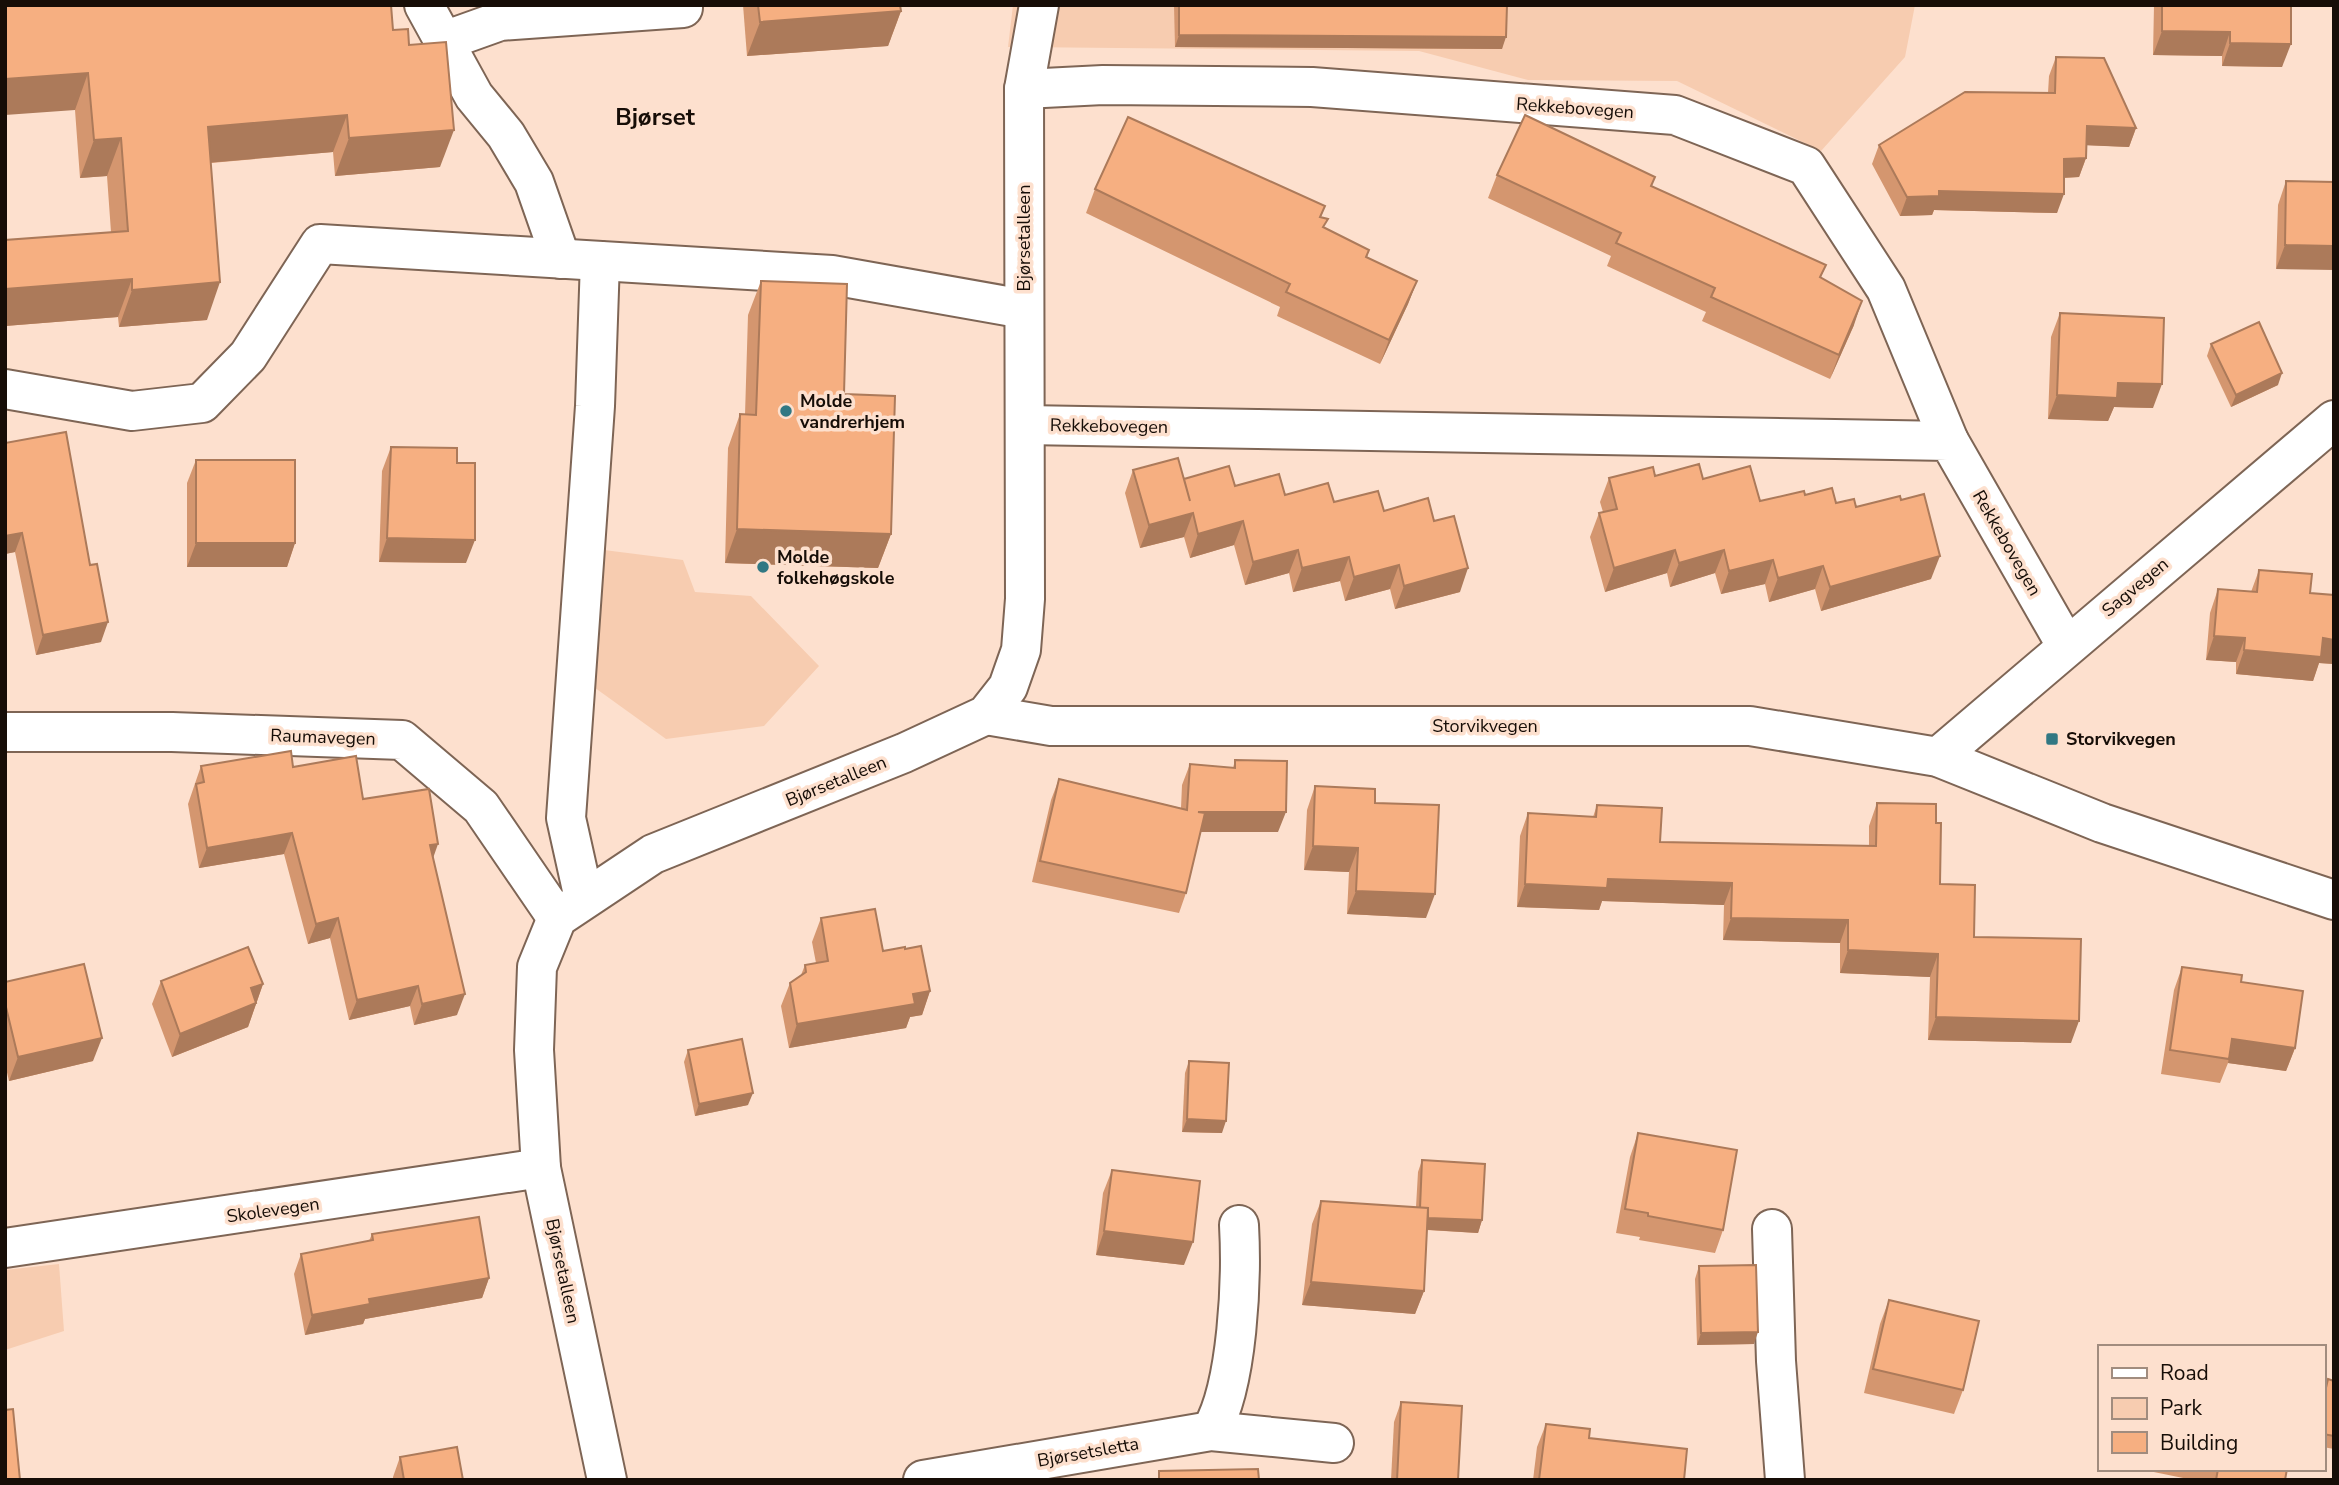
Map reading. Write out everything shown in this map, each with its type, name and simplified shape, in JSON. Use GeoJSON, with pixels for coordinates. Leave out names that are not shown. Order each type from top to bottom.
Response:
{"type":"FeatureCollection","features":[{"type":"Feature","properties":{"kind":"street"},"geometry":{"type":"LineString","coordinates":[[424,5],[474,96],[506,135],[534,182],[561,258]]}},
{"type":"Feature","properties":{"kind":"street","name":"Bjørsetalleen"},"geometry":{"type":"LineString","coordinates":[[607,1480],[541,1168],[534,1050],[537,967],[570,909],[653,854],[904,753],[986,715],[1008,687],[1021,649],[1025,598],[1024,89],[1039,5]]}},
{"type":"Feature","properties":{"kind":"street"},"geometry":{"type":"LineString","coordinates":[[444,40],[500,21],[683,8]]}},
{"type":"Feature","properties":{"kind":"street","name":"Rekkebovegen"},"geometry":{"type":"LineString","coordinates":[[1024,89],[1103,85],[1312,87],[1675,115],[1806,166],[1886,289],[1950,442],[2066,645]]}},
{"type":"Feature","properties":{"kind":"street"},"geometry":{"type":"LineString","coordinates":[[5,389],[132,411],[202,403],[248,356],[320,244],[832,275],[1024,309]]}},
{"type":"Feature","properties":{"kind":"street"},"geometry":{"type":"LineString","coordinates":[[570,909],[566,818],[595,406],[600,261]]}},
{"type":"Feature","properties":{"kind":"street","name":"Sagvegen"},"geometry":{"type":"LineString","coordinates":[[1938,757],[2066,645],[2334,420]]}},
{"type":"Feature","properties":{"kind":"street","name":"Rekkebovegen"},"geometry":{"type":"LineString","coordinates":[[1025,425],[1950,442]]}},
{"type":"Feature","properties":{"kind":"street","name":"Storvikvegen"},"geometry":{"type":"LineString","coordinates":[[986,715],[1051,726],[1750,726],[1938,757],[2102,823],[2334,901]]}},
{"type":"Feature","properties":{"kind":"street","name":"Raumavegen"},"geometry":{"type":"LineString","coordinates":[[5,732],[172,732],[402,740],[481,807],[570,909]]}},
{"type":"Feature","properties":{"kind":"street","name":"Skolevegen"},"geometry":{"type":"LineString","coordinates":[[5,1248],[541,1168]]}},
{"type":"Feature","properties":{"kind":"street"},"geometry":{"type":"LineString","coordinates":[[1211,1432],[1224,1400],[1235,1336],[1239,1225]]}},
{"type":"Feature","properties":{"kind":"street"},"geometry":{"type":"LineString","coordinates":[[1772,1229],[1776,1361],[1785,1480]]}},
{"type":"Feature","properties":{"kind":"street","name":"Bjørsetsletta"},"geometry":{"type":"LineString","coordinates":[[923,1480],[1211,1432],[1334,1443]]}},
{"type":"Feature","properties":{"kind":"green space"},"geometry":{"type":"Polygon","coordinates":[[[1013,5],[1915,5],[1905,57],[1821,151],[1677,81],[1528,80],[1419,51],[1008,47],[1013,5]]]}},
{"type":"Feature","properties":{"kind":"green space"},"geometry":{"type":"Polygon","coordinates":[[[604,550],[683,560],[695,592],[751,596],[819,666],[764,726],[666,739],[591,685],[604,550]]]}},
{"type":"Feature","properties":{"kind":"green space"},"geometry":{"type":"Polygon","coordinates":[[[59,1264],[64,1331],[5,1350],[5,1270],[59,1264]]]}},
{"type":"Feature","properties":{"kind":"building"},"geometry":{"type":"Polygon","coordinates":[[[5,5],[391,5],[393,30],[408,29],[409,45],[446,42],[454,130],[349,138],[347,115],[208,127],[220,282],[132,290],[132,279],[5,289],[5,240],[128,231],[121,138],[94,140],[88,73],[5,79],[5,5]]]}},
{"type":"Feature","properties":{"kind":"building"},"geometry":{"type":"Polygon","coordinates":[[[758,5],[900,5],[901,11],[760,22],[758,5]]]}},
{"type":"Feature","properties":{"kind":"building"},"geometry":{"type":"Polygon","coordinates":[[[1179,5],[1507,5],[1506,37],[1179,35],[1179,5]]]}},
{"type":"Feature","properties":{"kind":"building"},"geometry":{"type":"Polygon","coordinates":[[[2162,5],[2291,5],[2291,44],[2230,43],[2230,32],[2162,31],[2162,5]]]}},
{"type":"Feature","properties":{"kind":"building"},"geometry":{"type":"Polygon","coordinates":[[[2056,57],[2104,58],[2136,128],[2087,126],[2086,158],[2064,159],[2064,194],[1939,191],[1939,196],[1907,197],[1879,145],[1965,92],[2055,93],[2056,57]]]}},
{"type":"Feature","properties":{"kind":"building"},"geometry":{"type":"Polygon","coordinates":[[[1525,115],[1655,177],[1651,186],[1826,265],[1820,277],[1862,301],[1839,355],[1711,297],[1715,288],[1616,243],[1621,233],[1497,175],[1525,115]]]}},
{"type":"Feature","properties":{"kind":"building"},"geometry":{"type":"Polygon","coordinates":[[[1128,117],[1325,206],[1320,217],[1328,219],[1323,227],[1369,250],[1366,257],[1417,281],[1389,340],[1286,292],[1290,284],[1095,189],[1128,117]]]}},
{"type":"Feature","properties":{"kind":"building"},"geometry":{"type":"Polygon","coordinates":[[[2286,181],[2334,182],[2334,246],[2285,245],[2286,181]]]}},
{"type":"Feature","properties":{"kind":"building"},"geometry":{"type":"Polygon","coordinates":[[[761,281],[847,284],[844,394],[895,396],[891,534],[737,529],[740,414],[756,415],[761,281]]]}},
{"type":"Feature","properties":{"kind":"building"},"geometry":{"type":"Polygon","coordinates":[[[2060,313],[2164,318],[2162,384],[2118,383],[2117,398],[2057,395],[2060,313]]]}},
{"type":"Feature","properties":{"kind":"building"},"geometry":{"type":"Polygon","coordinates":[[[2259,322],[2282,373],[2236,395],[2211,344],[2259,322]]]}},
{"type":"Feature","properties":{"kind":"building"},"geometry":{"type":"Polygon","coordinates":[[[66,432],[90,565],[97,564],[108,622],[43,635],[22,533],[5,536],[5,443],[66,432]]]}},
{"type":"Feature","properties":{"kind":"building"},"geometry":{"type":"Polygon","coordinates":[[[391,447],[457,448],[457,463],[475,463],[475,540],[387,538],[391,447]]]}},
{"type":"Feature","properties":{"kind":"building"},"geometry":{"type":"Polygon","coordinates":[[[1178,458],[1190,501],[1184,479],[1229,466],[1235,486],[1279,474],[1285,495],[1328,483],[1334,502],[1378,491],[1384,511],[1428,498],[1434,521],[1454,516],[1468,568],[1404,586],[1399,565],[1354,577],[1349,557],[1302,568],[1298,550],[1253,562],[1243,521],[1198,534],[1193,513],[1149,525],[1133,470],[1178,458]]]}},
{"type":"Feature","properties":{"kind":"building"},"geometry":{"type":"Polygon","coordinates":[[[196,460],[295,460],[295,543],[196,543],[196,460]]]}},
{"type":"Feature","properties":{"kind":"building"},"geometry":{"type":"Polygon","coordinates":[[[1699,464],[1703,479],[1750,466],[1760,501],[1832,488],[1836,503],[1854,499],[1856,507],[1900,496],[1901,500],[1924,494],[1940,556],[1830,587],[1823,566],[1778,578],[1773,560],[1729,571],[1724,550],[1679,563],[1675,550],[1614,568],[1599,513],[1617,509],[1609,478],[1653,467],[1655,476],[1699,464]]]}},
{"type":"Feature","properties":{"kind":"building"},"geometry":{"type":"Polygon","coordinates":[[[2259,570],[2312,574],[2310,593],[2334,595],[2334,640],[2323,638],[2321,657],[2244,650],[2245,638],[2214,636],[2218,589],[2257,592],[2259,570]]]}},
{"type":"Feature","properties":{"kind":"building"},"geometry":{"type":"Polygon","coordinates":[[[291,751],[293,767],[356,756],[363,799],[429,789],[438,844],[430,845],[465,994],[422,1004],[418,986],[357,1000],[338,918],[316,924],[292,833],[207,848],[196,784],[204,782],[201,766],[291,751]]]}},
{"type":"Feature","properties":{"kind":"building"},"geometry":{"type":"Polygon","coordinates":[[[1235,760],[1287,761],[1286,812],[1198,812],[1205,813],[1186,893],[1040,861],[1059,779],[1187,810],[1190,764],[1235,768],[1235,760]]]}},
{"type":"Feature","properties":{"kind":"building"},"geometry":{"type":"Polygon","coordinates":[[[1315,786],[1375,789],[1375,803],[1439,805],[1435,894],[1356,891],[1358,848],[1313,846],[1315,786]]]}},
{"type":"Feature","properties":{"kind":"building"},"geometry":{"type":"Polygon","coordinates":[[[1877,803],[1936,804],[1936,823],[1941,823],[1940,884],[1975,885],[1974,937],[2081,939],[2079,1021],[1936,1017],[1938,954],[1848,950],[1848,920],[1731,918],[1732,883],[1608,879],[1607,888],[1525,884],[1528,813],[1596,817],[1597,805],[1662,808],[1660,842],[1876,846],[1877,803]]]}},
{"type":"Feature","properties":{"kind":"building"},"geometry":{"type":"Polygon","coordinates":[[[875,909],[883,951],[921,946],[930,991],[913,994],[915,1004],[797,1024],[790,983],[806,972],[805,965],[828,961],[821,918],[875,909]]]}},
{"type":"Feature","properties":{"kind":"building"},"geometry":{"type":"Polygon","coordinates":[[[248,947],[263,984],[251,988],[256,1003],[180,1034],[161,981],[248,947]]]}},
{"type":"Feature","properties":{"kind":"building"},"geometry":{"type":"Polygon","coordinates":[[[84,964],[102,1038],[18,1057],[5,1003],[5,982],[84,964]]]}},
{"type":"Feature","properties":{"kind":"building"},"geometry":{"type":"Polygon","coordinates":[[[2182,967],[2242,975],[2241,982],[2303,991],[2295,1048],[2232,1039],[2229,1059],[2170,1050],[2182,967]]]}},
{"type":"Feature","properties":{"kind":"building"},"geometry":{"type":"Polygon","coordinates":[[[742,1039],[753,1093],[699,1104],[688,1050],[742,1039]]]}},
{"type":"Feature","properties":{"kind":"building"},"geometry":{"type":"Polygon","coordinates":[[[1189,1061],[1229,1063],[1226,1121],[1187,1119],[1189,1061]]]}},
{"type":"Feature","properties":{"kind":"building"},"geometry":{"type":"Polygon","coordinates":[[[1638,1133],[1737,1150],[1723,1230],[1625,1209],[1638,1133]]]}},
{"type":"Feature","properties":{"kind":"building"},"geometry":{"type":"Polygon","coordinates":[[[1422,1160],[1485,1164],[1482,1220],[1428,1218],[1428,1208],[1420,1208],[1422,1160]]]}},
{"type":"Feature","properties":{"kind":"building"},"geometry":{"type":"Polygon","coordinates":[[[1112,1170],[1200,1181],[1193,1242],[1104,1231],[1112,1170]]]}},
{"type":"Feature","properties":{"kind":"building"},"geometry":{"type":"Polygon","coordinates":[[[1321,1201],[1428,1208],[1424,1291],[1311,1282],[1321,1201]]]}},
{"type":"Feature","properties":{"kind":"building"},"geometry":{"type":"Polygon","coordinates":[[[479,1217],[489,1278],[369,1299],[370,1304],[312,1315],[301,1254],[373,1240],[372,1234],[479,1217]]]}},
{"type":"Feature","properties":{"kind":"building"},"geometry":{"type":"Polygon","coordinates":[[[1756,1265],[1758,1332],[1701,1333],[1699,1266],[1756,1265]]]}},
{"type":"Feature","properties":{"kind":"building"},"geometry":{"type":"Polygon","coordinates":[[[1889,1300],[1979,1321],[1963,1390],[1873,1369],[1889,1300]]]}},
{"type":"Feature","properties":{"kind":"building"},"geometry":{"type":"Polygon","coordinates":[[[2328,1379],[2334,1381],[2334,1436],[2325,1434],[2325,1392],[2328,1379]]]}},
{"type":"Feature","properties":{"kind":"building"},"geometry":{"type":"Polygon","coordinates":[[[1401,1402],[1462,1406],[1458,1480],[1397,1480],[1401,1402]]]}},
{"type":"Feature","properties":{"kind":"building"},"geometry":{"type":"Polygon","coordinates":[[[13,1409],[20,1480],[5,1480],[5,1410],[13,1409]]]}},
{"type":"Feature","properties":{"kind":"building"},"geometry":{"type":"Polygon","coordinates":[[[1546,1424],[1590,1429],[1589,1438],[1687,1449],[1684,1480],[1539,1480],[1546,1424]]]}},
{"type":"Feature","properties":{"kind":"building"},"geometry":{"type":"Polygon","coordinates":[[[457,1447],[463,1480],[404,1480],[400,1457],[457,1447]]]}},
{"type":"Feature","properties":{"kind":"building"},"geometry":{"type":"Polygon","coordinates":[[[1258,1469],[1259,1480],[1159,1480],[1159,1471],[1258,1469]]]}},
{"type":"Feature","properties":{"kind":"building"},"geometry":{"type":"Polygon","coordinates":[[[2218,1471],[2287,1471],[2285,1480],[2216,1480],[2218,1471]]]}},
{"type":"Feature","properties":{"kind":"place","name":"Molde vandrerhjem"},"geometry":{"type":"Point","coordinates":[786,411]}},
{"type":"Feature","properties":{"kind":"place","name":"Molde folkehøgskole"},"geometry":{"type":"Point","coordinates":[763,567]}},
{"type":"Feature","properties":{"kind":"place","name":"Storvikvegen"},"geometry":{"type":"Point","coordinates":[2052,739]}},
{"type":"Feature","properties":{"kind":"district","name":"Bjørset"},"geometry":{"type":"Point","coordinates":[655,117]}}]}
